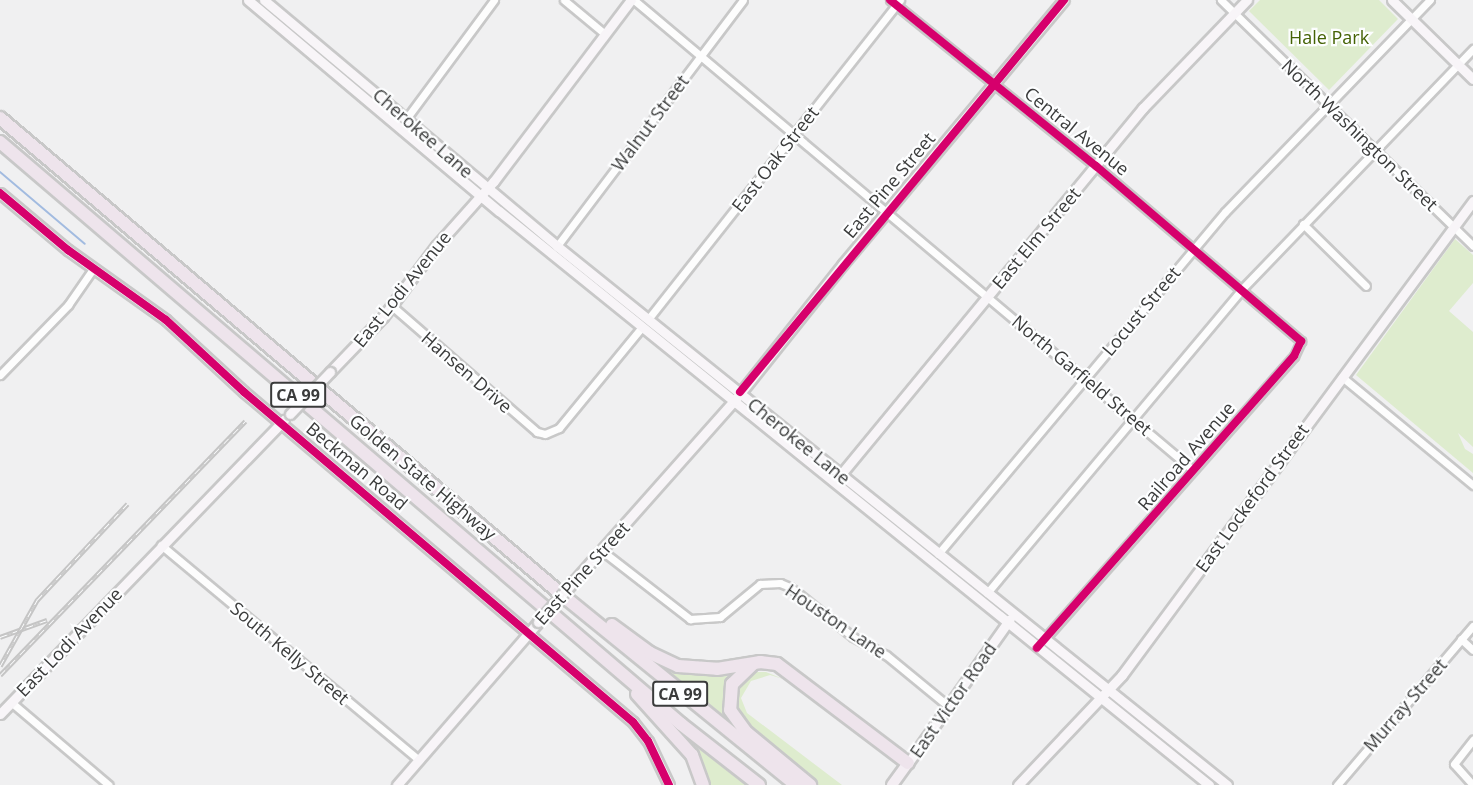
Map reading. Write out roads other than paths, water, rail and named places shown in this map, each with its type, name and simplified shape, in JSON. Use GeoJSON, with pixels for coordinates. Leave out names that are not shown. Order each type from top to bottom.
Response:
{"type":"FeatureCollection","features":[{"type":"Feature","properties":{"kind":"highway","name":"Golden State Highway"},"geometry":{"type":"LineString","coordinates":[[0,118],[724,731],[796,785]]}},
{"type":"Feature","properties":{"kind":"highway","name":"Golden State Highway"},"geometry":{"type":"LineString","coordinates":[[0,142],[759,785]]}},
{"type":"Feature","properties":{"kind":"highway"},"geometry":{"type":"LineString","coordinates":[[567,599],[670,663],[711,669],[768,662],[785,669],[908,763]]}},
{"type":"Feature","properties":{"kind":"highway"},"geometry":{"type":"LineString","coordinates":[[596,649],[693,755],[702,784]]}},
{"type":"Feature","properties":{"kind":"highway"},"geometry":{"type":"LineString","coordinates":[[753,664],[732,684],[730,710],[747,733],[810,785]]}},
{"type":"Feature","properties":{"kind":"main road","name":"East Victor Road"},"geometry":{"type":"LineString","coordinates":[[892,785],[908,763]]}},
{"type":"Feature","properties":{"kind":"street","name":"Cherokee Lane"},"geometry":{"type":"LineString","coordinates":[[248,0],[481,196],[1007,624],[1209,785]]}},
{"type":"Feature","properties":{"kind":"street","name":"Cherokee Lane"},"geometry":{"type":"LineString","coordinates":[[264,0],[557,246],[650,318],[938,554],[1227,785]]}},
{"type":"Feature","properties":{"kind":"street"},"geometry":{"type":"LineString","coordinates":[[406,119],[494,0]]}},
{"type":"Feature","properties":{"kind":"street"},"geometry":{"type":"LineString","coordinates":[[564,0],[605,34]]}},
{"type":"Feature","properties":{"kind":"street","name":"East Lodi Avenue"},"geometry":{"type":"LineString","coordinates":[[0,714],[392,306],[441,240],[488,188],[632,0]]}},
{"type":"Feature","properties":{"kind":"street","name":"North Garfield Street"},"geometry":{"type":"LineString","coordinates":[[632,0],[1194,470]]}},
{"type":"Feature","properties":{"kind":"street","name":"Walnut Street"},"geometry":{"type":"LineString","coordinates":[[557,246],[742,0]]}},
{"type":"Feature","properties":{"kind":"street","name":"East Pine Street"},"geometry":{"type":"LineString","coordinates":[[397,785],[734,401],[887,212],[1064,0]]}},
{"type":"Feature","properties":{"kind":"street","name":"North Washington Street"},"geometry":{"type":"LineString","coordinates":[[1221,0],[1473,246]]}},
{"type":"Feature","properties":{"kind":"street","name":"East Elm Street"},"geometry":{"type":"LineString","coordinates":[[834,484],[1166,82],[1246,0]]}},
{"type":"Feature","properties":{"kind":"street"},"geometry":{"type":"LineString","coordinates":[[1392,0],[1473,79]]}},
{"type":"Feature","properties":{"kind":"street","name":"Locust Street"},"geometry":{"type":"LineString","coordinates":[[938,554],[1193,249],[1327,104],[1430,0]]}},
{"type":"Feature","properties":{"kind":"street","name":"Central Avenue"},"geometry":{"type":"LineString","coordinates":[[896,2],[993,84],[1096,166],[1241,290]]}},
{"type":"Feature","properties":{"kind":"street","name":"East Oak Street"},"geometry":{"type":"LineString","coordinates":[[650,318],[896,2]]}},
{"type":"Feature","properties":{"kind":"street"},"geometry":{"type":"LineString","coordinates":[[987,593],[1241,290],[1473,49]]}},
{"type":"Feature","properties":{"kind":"street","name":"Beckman Road"},"geometry":{"type":"LineString","coordinates":[[0,193],[93,269],[166,321],[641,731],[669,785]]}},
{"type":"Feature","properties":{"kind":"street","name":"East Lockeford Street"},"geometry":{"type":"LineString","coordinates":[[1018,785],[1110,690],[1473,201]]}},
{"type":"Feature","properties":{"kind":"street"},"geometry":{"type":"LineString","coordinates":[[1303,224],[1366,286]]}},
{"type":"Feature","properties":{"kind":"street"},"geometry":{"type":"LineString","coordinates":[[0,375],[68,305],[93,269]]}},
{"type":"Feature","properties":{"kind":"street","name":"Railroad Avenue"},"geometry":{"type":"LineString","coordinates":[[1037,648],[1300,348],[1301,341],[1241,290]]}},
{"type":"Feature","properties":{"kind":"street","name":"Hansen Drive"},"geometry":{"type":"LineString","coordinates":[[392,306],[537,432],[545,434],[559,428],[642,327]]}},
{"type":"Feature","properties":{"kind":"street"},"geometry":{"type":"LineString","coordinates":[[1342,377],[1473,485]]}},
{"type":"Feature","properties":{"kind":"street","name":"South Kelly Street"},"geometry":{"type":"LineString","coordinates":[[161,545],[418,760]]}},
{"type":"Feature","properties":{"kind":"street","name":"Houston Lane"},"geometry":{"type":"LineString","coordinates":[[601,550],[690,619],[720,617],[760,584],[780,583],[853,637],[892,660],[948,706]]}},
{"type":"Feature","properties":{"kind":"street","name":"East Victor Road"},"geometry":{"type":"LineString","coordinates":[[908,763],[1014,615]]}},
{"type":"Feature","properties":{"kind":"street","name":"Murray Street"},"geometry":{"type":"LineString","coordinates":[[1336,785],[1473,626]]}},
{"type":"Feature","properties":{"kind":"street"},"geometry":{"type":"LineString","coordinates":[[1461,639],[1473,650]]}},
{"type":"Feature","properties":{"kind":"street"},"geometry":{"type":"LineString","coordinates":[[11,702],[109,785]]}},
{"type":"Feature","properties":{"kind":"street"},"geometry":{"type":"LineString","coordinates":[[1473,740],[1454,764],[1473,785]]}},
{"type":"Feature","properties":{"kind":"waterway"},"geometry":{"type":"LineString","coordinates":[[0,172],[85,244]]}},
{"type":"Feature","properties":{"kind":"railway"},"geometry":{"type":"LineString","coordinates":[[0,675],[245,421]]}},
{"type":"Feature","properties":{"kind":"railway"},"geometry":{"type":"LineString","coordinates":[[0,666],[37,600],[127,504]]}},
{"type":"Feature","properties":{"kind":"railway"},"geometry":{"type":"LineString","coordinates":[[0,637],[47,620]]}},
{"type":"Feature","properties":{"kind":"park label","name":"Hale Park"},"geometry":{"type":"Point","coordinates":[1329,37]}}]}
